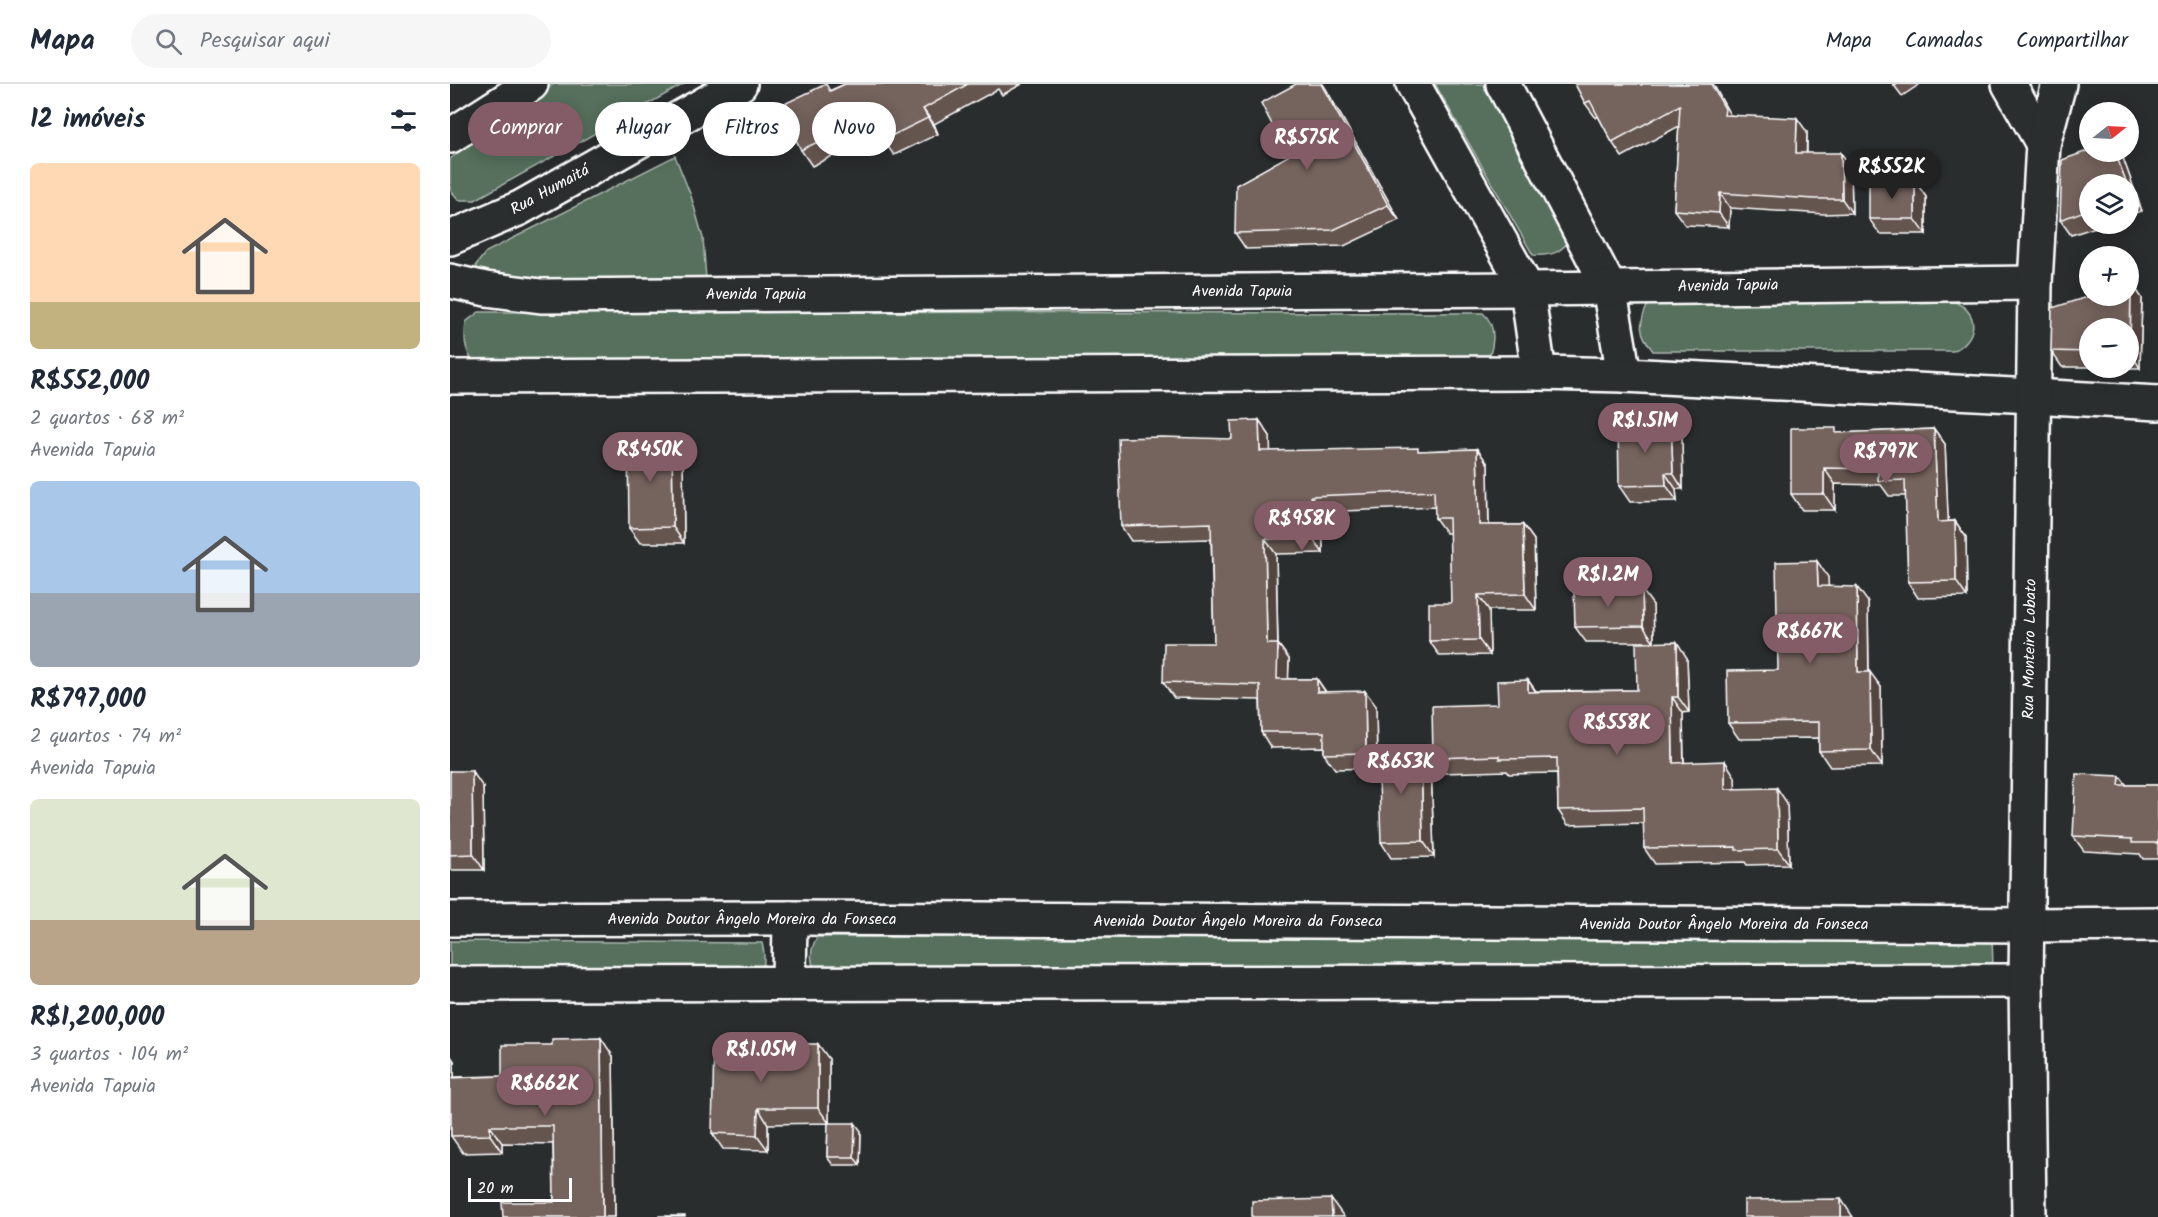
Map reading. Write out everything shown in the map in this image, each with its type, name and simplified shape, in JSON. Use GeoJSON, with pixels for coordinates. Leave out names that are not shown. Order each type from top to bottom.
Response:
{"type":"FeatureCollection","features":[{"type":"Feature","properties":{"kind":"street"},"geometry":{"type":"LineString","coordinates":[[450,136],[531,84]]}},
{"type":"Feature","properties":{"kind":"street","name":"Rua Humaitá"},"geometry":{"type":"LineString","coordinates":[[450,238],[520,208],[741,84]]}},
{"type":"Feature","properties":{"kind":"street"},"geometry":{"type":"LineString","coordinates":[[1413,84],[1527,289],[1539,373]]}},
{"type":"Feature","properties":{"kind":"street"},"geometry":{"type":"LineString","coordinates":[[1503,84],[1609,287],[1624,375]]}},
{"type":"Feature","properties":{"kind":"street"},"geometry":{"type":"LineString","coordinates":[[2009,84],[2043,144]]}},
{"type":"Feature","properties":{"kind":"street","name":"Rua Monteiro Lobato"},"geometry":{"type":"LineString","coordinates":[[2029,1217],[2026,981],[2032,396],[2035,283],[2043,144],[2059,84]]}},
{"type":"Feature","properties":{"kind":"street","name":"Avenida Tapuia"},"geometry":{"type":"LineString","coordinates":[[450,281],[486,289],[541,296],[2035,283]]}},
{"type":"Feature","properties":{"kind":"street"},"geometry":{"type":"LineString","coordinates":[[450,377],[1539,373],[1624,375],[2158,403]]}},
{"type":"Feature","properties":{"kind":"street"},"geometry":{"type":"LineString","coordinates":[[789,983],[790,918]]}},
{"type":"Feature","properties":{"kind":"street","name":"Avenida Doutor Ângelo Moreira da Fonseca"},"geometry":{"type":"LineString","coordinates":[[450,919],[790,918],[2158,924]]}},
{"type":"Feature","properties":{"kind":"street"},"geometry":{"type":"LineString","coordinates":[[450,984],[2026,981]]}},
{"type":"Feature","properties":{"kind":"green space"},"geometry":{"type":"Polygon","coordinates":[[[554,84],[684,84],[652,102],[595,102],[595,133],[583,140],[583,102],[527,102],[554,84]]]}},
{"type":"Feature","properties":{"kind":"green space"},"geometry":{"type":"Polygon","coordinates":[[[1435,84],[1492,84],[1573,237],[1564,247],[1551,254],[1533,255],[1435,84]]]}},
{"type":"Feature","properties":{"kind":"green space"},"geometry":{"type":"Polygon","coordinates":[[[468,145],[468,156],[554,156],[475,200],[459,200],[450,190],[450,159],[468,145]]]}},
{"type":"Feature","properties":{"kind":"green space"},"geometry":{"type":"Polygon","coordinates":[[[675,156],[691,196],[703,238],[706,279],[492,284],[480,277],[476,265],[486,252],[675,156]]]}},
{"type":"Feature","properties":{"kind":"green space"},"geometry":{"type":"Polygon","coordinates":[[[1660,300],[1955,302],[1969,313],[1973,327],[1967,340],[1953,351],[1653,351],[1645,339],[1641,323],[1648,304],[1660,300]]]}},
{"type":"Feature","properties":{"kind":"green space"},"geometry":{"type":"Polygon","coordinates":[[[479,312],[1483,313],[1491,325],[1493,340],[1484,368],[474,364],[468,353],[465,328],[466,322],[479,312]]]}},
{"type":"Feature","properties":{"kind":"green space"},"geometry":{"type":"Polygon","coordinates":[[[1992,935],[1993,968],[817,976],[811,956],[817,937],[1992,935]]]}},
{"type":"Feature","properties":{"kind":"green space"},"geometry":{"type":"Polygon","coordinates":[[[450,941],[762,943],[764,959],[761,974],[450,975],[450,941]]]}},
{"type":"Feature","properties":{"kind":"building"},"geometry":{"type":"Polygon","coordinates":[[[826,84],[830,91],[845,84],[968,84],[923,109],[928,118],[896,134],[896,102],[812,102],[812,145],[801,150],[800,102],[788,102],[826,84]]]}},
{"type":"Feature","properties":{"kind":"building"},"geometry":{"type":"Polygon","coordinates":[[[1296,84],[1321,84],[1388,205],[1333,230],[1235,233],[1236,185],[1288,156],[1261,103],[1296,84]]]}},
{"type":"Feature","properties":{"kind":"building"},"geometry":{"type":"Polygon","coordinates":[[[1575,84],[1711,84],[1725,109],[1724,115],[1797,118],[1796,153],[1841,153],[1842,199],[1720,193],[1719,213],[1674,210],[1680,105],[1612,142],[1590,101],[1585,103],[1575,84]]]}},
{"type":"Feature","properties":{"kind":"building"},"geometry":{"type":"Polygon","coordinates":[[[2079,154],[2079,162],[2119,162],[2123,174],[2079,174],[2079,213],[2060,220],[2062,160],[2079,154]]]}},
{"type":"Feature","properties":{"kind":"building"},"geometry":{"type":"Polygon","coordinates":[[[1869,181],[1915,181],[1915,219],[1869,219],[1869,181]]]}},
{"type":"Feature","properties":{"kind":"building"},"geometry":{"type":"Polygon","coordinates":[[[2079,299],[2079,306],[2131,306],[2130,318],[2079,318],[2079,352],[2051,351],[2052,308],[2079,299]]]}},
{"type":"Feature","properties":{"kind":"building"},"geometry":{"type":"Polygon","coordinates":[[[1259,420],[1260,451],[1477,449],[1479,525],[1523,525],[1525,594],[1478,595],[1479,640],[1429,641],[1429,603],[1451,603],[1449,518],[1435,518],[1434,491],[1311,496],[1312,538],[1265,539],[1267,644],[1278,644],[1277,679],[1317,679],[1317,692],[1365,691],[1366,753],[1324,754],[1324,732],[1261,732],[1260,685],[1163,682],[1164,643],[1214,643],[1211,523],[1121,526],[1118,438],[1232,439],[1231,421],[1259,420]]]}},
{"type":"Feature","properties":{"kind":"building"},"geometry":{"type":"Polygon","coordinates":[[[1671,423],[1673,473],[1665,473],[1666,485],[1619,486],[1618,424],[1671,423]]]}},
{"type":"Feature","properties":{"kind":"building"},"geometry":{"type":"Polygon","coordinates":[[[1791,428],[1836,428],[1836,433],[1934,429],[1938,522],[1955,521],[1956,581],[1908,582],[1905,480],[1878,481],[1878,469],[1824,468],[1824,494],[1791,494],[1791,428]]]}},
{"type":"Feature","properties":{"kind":"building"},"geometry":{"type":"Polygon","coordinates":[[[628,438],[672,438],[673,527],[629,528],[628,438]]]}},
{"type":"Feature","properties":{"kind":"building"},"geometry":{"type":"Polygon","coordinates":[[[1817,561],[1818,586],[1857,587],[1858,672],[1870,672],[1871,750],[1819,751],[1819,722],[1728,723],[1727,671],[1778,670],[1776,562],[1817,561]]]}},
{"type":"Feature","properties":{"kind":"building"},"geometry":{"type":"Polygon","coordinates":[[[1642,590],[1643,626],[1575,627],[1574,591],[1642,590]]]}},
{"type":"Feature","properties":{"kind":"building"},"geometry":{"type":"Polygon","coordinates":[[[1677,642],[1678,697],[1672,697],[1673,763],[1725,761],[1725,789],[1777,788],[1778,849],[1644,848],[1643,808],[1558,810],[1557,758],[1499,759],[1499,756],[1433,758],[1432,706],[1498,704],[1497,681],[1528,680],[1528,692],[1637,690],[1636,643],[1677,642]]]}},
{"type":"Feature","properties":{"kind":"building"},"geometry":{"type":"Polygon","coordinates":[[[1378,749],[1421,749],[1423,841],[1381,842],[1378,749]]]}},
{"type":"Feature","properties":{"kind":"building"},"geometry":{"type":"Polygon","coordinates":[[[450,771],[472,771],[473,854],[450,855],[450,771]]]}},
{"type":"Feature","properties":{"kind":"building"},"geometry":{"type":"Polygon","coordinates":[[[2076,774],[2120,776],[2119,785],[2158,785],[2158,843],[2132,843],[2132,839],[2073,836],[2076,774]]]}},
{"type":"Feature","properties":{"kind":"building"},"geometry":{"type":"Polygon","coordinates":[[[601,1038],[603,1217],[503,1217],[502,1202],[554,1202],[553,1126],[490,1126],[490,1135],[451,1136],[450,1078],[502,1076],[502,1045],[552,1045],[552,1039],[601,1038]]]}},
{"type":"Feature","properties":{"kind":"building"},"geometry":{"type":"Polygon","coordinates":[[[775,1044],[818,1044],[818,1108],[758,1108],[757,1135],[712,1133],[714,1045],[775,1047],[775,1044]]]}},
{"type":"Feature","properties":{"kind":"building"},"geometry":{"type":"Polygon","coordinates":[[[828,1123],[855,1123],[854,1157],[827,1157],[828,1123]]]}},
{"type":"Feature","properties":{"kind":"building"},"geometry":{"type":"Polygon","coordinates":[[[1331,1199],[1332,1217],[1252,1217],[1252,1201],[1331,1199]]]}},
{"type":"Feature","properties":{"kind":"building"},"geometry":{"type":"Polygon","coordinates":[[[1841,1199],[1841,1217],[1744,1217],[1744,1200],[1841,1199]]]}},
{"type":"Feature","properties":{"kind":"building"},"geometry":{"type":"Polygon","coordinates":[[[685,1216],[685,1217],[659,1217],[685,1216]]]}}]}
